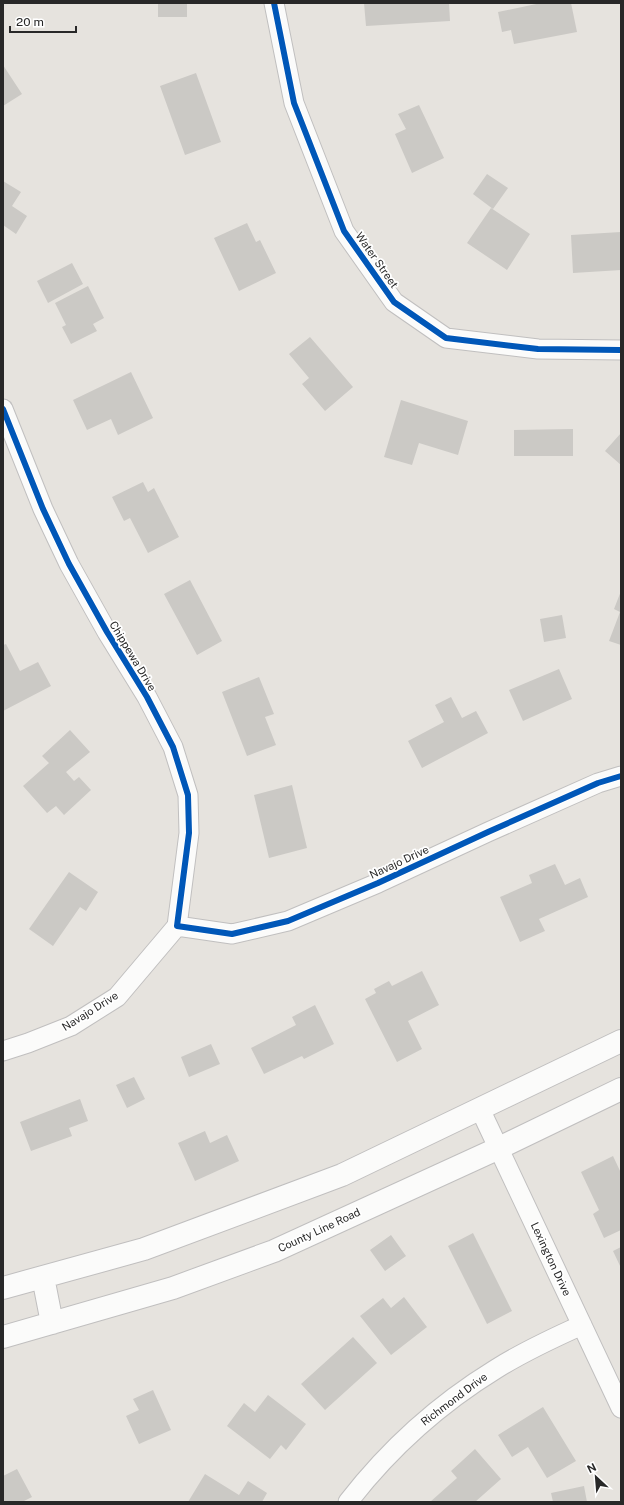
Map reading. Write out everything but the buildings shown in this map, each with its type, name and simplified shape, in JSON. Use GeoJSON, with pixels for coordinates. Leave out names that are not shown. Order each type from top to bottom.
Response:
{"type":"FeatureCollection","features":[{"type":"Feature","properties":{"kind":"main road"},"geometry":{"type":"LineString","coordinates":[[3,1288],[144,1249],[342,1175],[621,1041]]}},
{"type":"Feature","properties":{"kind":"main road","name":"County Line Road"},"geometry":{"type":"LineString","coordinates":[[3,1337],[172,1288],[274,1251],[499,1148],[621,1089]]}},
{"type":"Feature","properties":{"kind":"main road"},"geometry":{"type":"LineString","coordinates":[[43,1277],[52,1323]]}},
{"type":"Feature","properties":{"kind":"street","name":"Water Street"},"geometry":{"type":"LineString","coordinates":[[274,3],[294,103],[344,231],[394,302],[446,338],[538,349],[621,350]]}},
{"type":"Feature","properties":{"kind":"street","name":"Chippewa Drive"},"geometry":{"type":"LineString","coordinates":[[3,409],[43,509],[69,564],[107,632],[147,697],[173,747],[188,795],[189,833],[177,926]]}},
{"type":"Feature","properties":{"kind":"street","name":"Navajo Drive"},"geometry":{"type":"LineString","coordinates":[[3,1051],[28,1044],[70,1026],[117,997],[177,926],[232,934],[288,921],[378,883],[598,783],[621,776]]}},
{"type":"Feature","properties":{"kind":"street","name":"Lexington Drive"},"geometry":{"type":"LineString","coordinates":[[480,1109],[621,1408]]}},
{"type":"Feature","properties":{"kind":"street","name":"Richmond Drive"},"geometry":{"type":"LineString","coordinates":[[348,1502],[370,1474],[404,1440],[448,1401],[496,1369],[540,1344],[582,1326]]}},
{"type":"Feature","properties":{"kind":"cycle path"},"geometry":{"type":"LineString","coordinates":[[274,3],[294,103],[344,231],[394,302],[446,338],[538,349],[621,350]]}},
{"type":"Feature","properties":{"kind":"cycle path"},"geometry":{"type":"LineString","coordinates":[[3,409],[43,509],[69,564],[107,632],[147,697],[173,747],[188,795],[189,833],[177,926],[232,934],[288,921],[378,883],[598,783],[621,776]]}}]}
